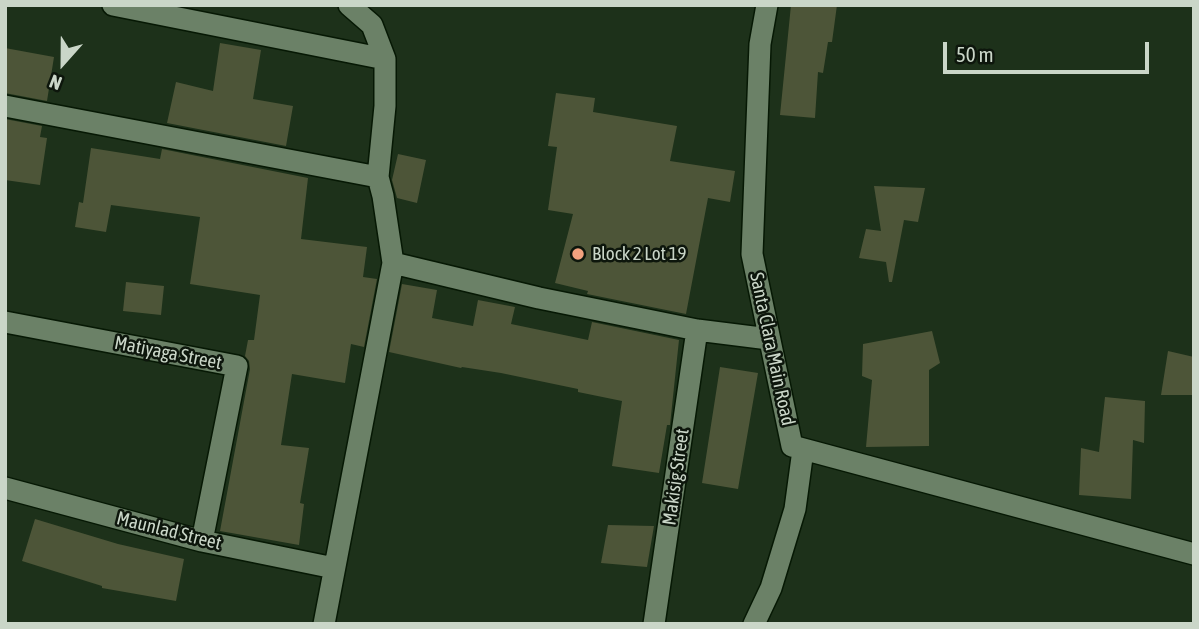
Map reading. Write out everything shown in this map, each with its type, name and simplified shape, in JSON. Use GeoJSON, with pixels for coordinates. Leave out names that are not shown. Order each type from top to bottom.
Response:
{"type":"FeatureCollection","features":[{"type":"Feature","properties":{"kind":"street"},"geometry":{"type":"LineString","coordinates":[[113,5],[385,59]]}},
{"type":"Feature","properties":{"kind":"street"},"geometry":{"type":"LineString","coordinates":[[324,624],[393,263],[378,177],[385,106],[385,59],[372,25],[349,5]]}},
{"type":"Feature","properties":{"kind":"street","name":"Santa Clara Main Road"},"geometry":{"type":"LineString","coordinates":[[767,5],[760,44],[752,254],[792,446],[1194,554]]}},
{"type":"Feature","properties":{"kind":"street"},"geometry":{"type":"LineString","coordinates":[[5,106],[378,177]]}},
{"type":"Feature","properties":{"kind":"street"},"geometry":{"type":"LineString","coordinates":[[393,263],[539,298],[697,330],[769,339]]}},
{"type":"Feature","properties":{"kind":"street","name":"Matiyaga Street"},"geometry":{"type":"LineString","coordinates":[[5,322],[237,366],[202,541]]}},
{"type":"Feature","properties":{"kind":"street","name":"Makisig Street"},"geometry":{"type":"LineString","coordinates":[[654,624],[697,330]]}},
{"type":"Feature","properties":{"kind":"street"},"geometry":{"type":"LineString","coordinates":[[754,624],[771,588],[794,509],[803,450]]}},
{"type":"Feature","properties":{"kind":"street","name":"Maunlad Street"},"geometry":{"type":"LineString","coordinates":[[5,488],[202,541],[334,569]]}},
{"type":"Feature","properties":{"kind":"building"},"geometry":{"type":"Polygon","coordinates":[[[791,5],[837,5],[832,42],[828,42],[823,73],[818,72],[815,118],[780,115],[791,5]]]}},
{"type":"Feature","properties":{"kind":"building"},"geometry":{"type":"Polygon","coordinates":[[[220,43],[261,50],[253,99],[293,106],[286,146],[167,123],[176,82],[213,91],[220,43]]]}},
{"type":"Feature","properties":{"kind":"building"},"geometry":{"type":"Polygon","coordinates":[[[5,48],[54,57],[47,101],[5,93],[5,48]]]}},
{"type":"Feature","properties":{"kind":"building"},"geometry":{"type":"Polygon","coordinates":[[[556,93],[595,98],[593,112],[677,126],[670,161],[735,171],[730,202],[708,198],[686,314],[587,294],[588,291],[555,283],[573,214],[548,210],[557,147],[548,146],[556,93]]]}},
{"type":"Feature","properties":{"kind":"building"},"geometry":{"type":"Polygon","coordinates":[[[5,119],[42,126],[40,137],[47,138],[40,185],[5,180],[5,119]]]}},
{"type":"Feature","properties":{"kind":"building"},"geometry":{"type":"Polygon","coordinates":[[[91,148],[160,159],[162,149],[308,178],[301,239],[367,247],[363,277],[377,279],[364,347],[351,344],[345,383],[292,374],[281,445],[309,448],[300,503],[304,504],[299,545],[220,531],[250,369],[245,356],[248,340],[254,340],[260,295],[190,284],[200,217],[111,205],[106,232],[75,227],[79,202],[83,203],[91,148]]]}},
{"type":"Feature","properties":{"kind":"building"},"geometry":{"type":"Polygon","coordinates":[[[398,154],[426,160],[417,203],[397,198],[392,180],[398,154]]]}},
{"type":"Feature","properties":{"kind":"building"},"geometry":{"type":"Polygon","coordinates":[[[874,186],[925,188],[918,222],[904,220],[892,282],[889,282],[886,262],[859,258],[866,229],[881,231],[874,186]]]}},
{"type":"Feature","properties":{"kind":"building"},"geometry":{"type":"Polygon","coordinates":[[[126,282],[164,286],[161,315],[123,311],[126,282]]]}},
{"type":"Feature","properties":{"kind":"building"},"geometry":{"type":"Polygon","coordinates":[[[402,284],[437,290],[432,318],[473,326],[478,300],[515,307],[511,324],[588,340],[592,322],[679,340],[670,425],[667,425],[659,473],[612,466],[622,401],[578,392],[578,389],[389,352],[402,284]]]}},
{"type":"Feature","properties":{"kind":"building"},"geometry":{"type":"Polygon","coordinates":[[[932,331],[940,363],[929,370],[929,446],[866,447],[872,380],[862,376],[863,344],[932,331]]]}},
{"type":"Feature","properties":{"kind":"building"},"geometry":{"type":"Polygon","coordinates":[[[1168,351],[1194,357],[1194,395],[1161,395],[1168,351]]]}},
{"type":"Feature","properties":{"kind":"building"},"geometry":{"type":"Polygon","coordinates":[[[720,367],[758,373],[738,489],[702,483],[720,367]]]}},
{"type":"Feature","properties":{"kind":"building"},"geometry":{"type":"Polygon","coordinates":[[[1105,397],[1145,401],[1144,443],[1133,440],[1131,499],[1079,495],[1081,448],[1099,452],[1105,397]]]}},
{"type":"Feature","properties":{"kind":"building"},"geometry":{"type":"Polygon","coordinates":[[[35,519],[118,544],[184,559],[176,601],[102,588],[22,561],[35,519]]]}},
{"type":"Feature","properties":{"kind":"building"},"geometry":{"type":"Polygon","coordinates":[[[608,525],[654,526],[647,567],[601,563],[608,525]]]}},
{"type":"Feature","properties":{"kind":"place","name":"Block 2 Lot 19"},"geometry":{"type":"Point","coordinates":[578,254]}}]}
